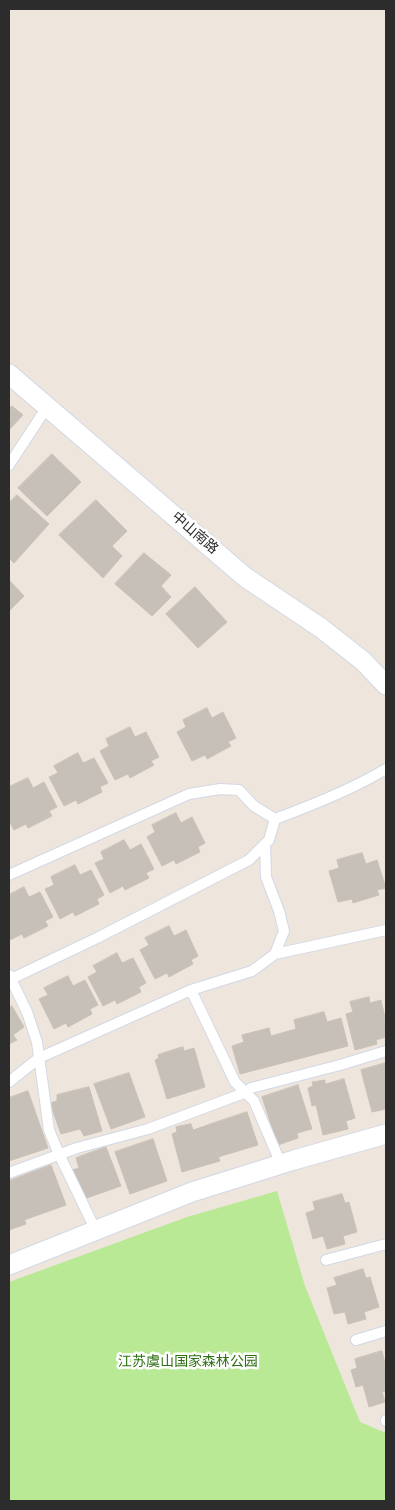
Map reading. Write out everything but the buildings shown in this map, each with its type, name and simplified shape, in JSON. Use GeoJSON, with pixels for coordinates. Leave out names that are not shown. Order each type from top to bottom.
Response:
{"type":"FeatureCollection","features":[{"type":"Feature","properties":{"kind":"street","name":"中山南路"},"geometry":{"type":"LineString","coordinates":[[9,374],[245,577],[321,628],[364,661],[386,685]]}},
{"type":"Feature","properties":{"kind":"street"},"geometry":{"type":"LineString","coordinates":[[9,1266],[192,1192],[386,1134]]}},
{"type":"Feature","properties":{"kind":"lane"},"geometry":{"type":"LineString","coordinates":[[9,465],[47,407]]}},
{"type":"Feature","properties":{"kind":"lane"},"geometry":{"type":"LineString","coordinates":[[275,819],[325,800],[368,780],[386,769]]}},
{"type":"Feature","properties":{"kind":"lane"},"geometry":{"type":"LineString","coordinates":[[9,875],[189,794],[220,789],[239,790],[254,806],[275,819]]}},
{"type":"Feature","properties":{"kind":"lane"},"geometry":{"type":"LineString","coordinates":[[96,1231],[59,1154],[50,1130],[36,1042],[27,1012],[10,976],[97,938],[249,860],[269,840],[275,819]]}},
{"type":"Feature","properties":{"kind":"lane"},"geometry":{"type":"LineString","coordinates":[[265,844],[266,878],[279,911],[284,931],[275,954]]}},
{"type":"Feature","properties":{"kind":"lane"},"geometry":{"type":"LineString","coordinates":[[9,1082],[38,1058],[191,990],[252,971],[275,954],[386,930]]}},
{"type":"Feature","properties":{"kind":"lane"},"geometry":{"type":"LineString","coordinates":[[191,990],[235,1082],[254,1102],[281,1164]]}},
{"type":"Feature","properties":{"kind":"lane"},"geometry":{"type":"LineString","coordinates":[[9,1173],[59,1154],[148,1129],[244,1093],[251,1088],[386,1051]]}},
{"type":"Feature","properties":{"kind":"lane"},"geometry":{"type":"LineString","coordinates":[[326,1260],[386,1244]]}},
{"type":"Feature","properties":{"kind":"lane"},"geometry":{"type":"LineString","coordinates":[[356,1340],[386,1332]]}},
{"type":"Feature","properties":{"kind":"green space","name":"江苏虞山国家森林公园"},"geometry":{"type":"Polygon","coordinates":[[[277,1191],[305,1286],[360,1422],[386,1433],[386,1501],[9,1501],[9,1282],[187,1217],[277,1191]]]}}]}
